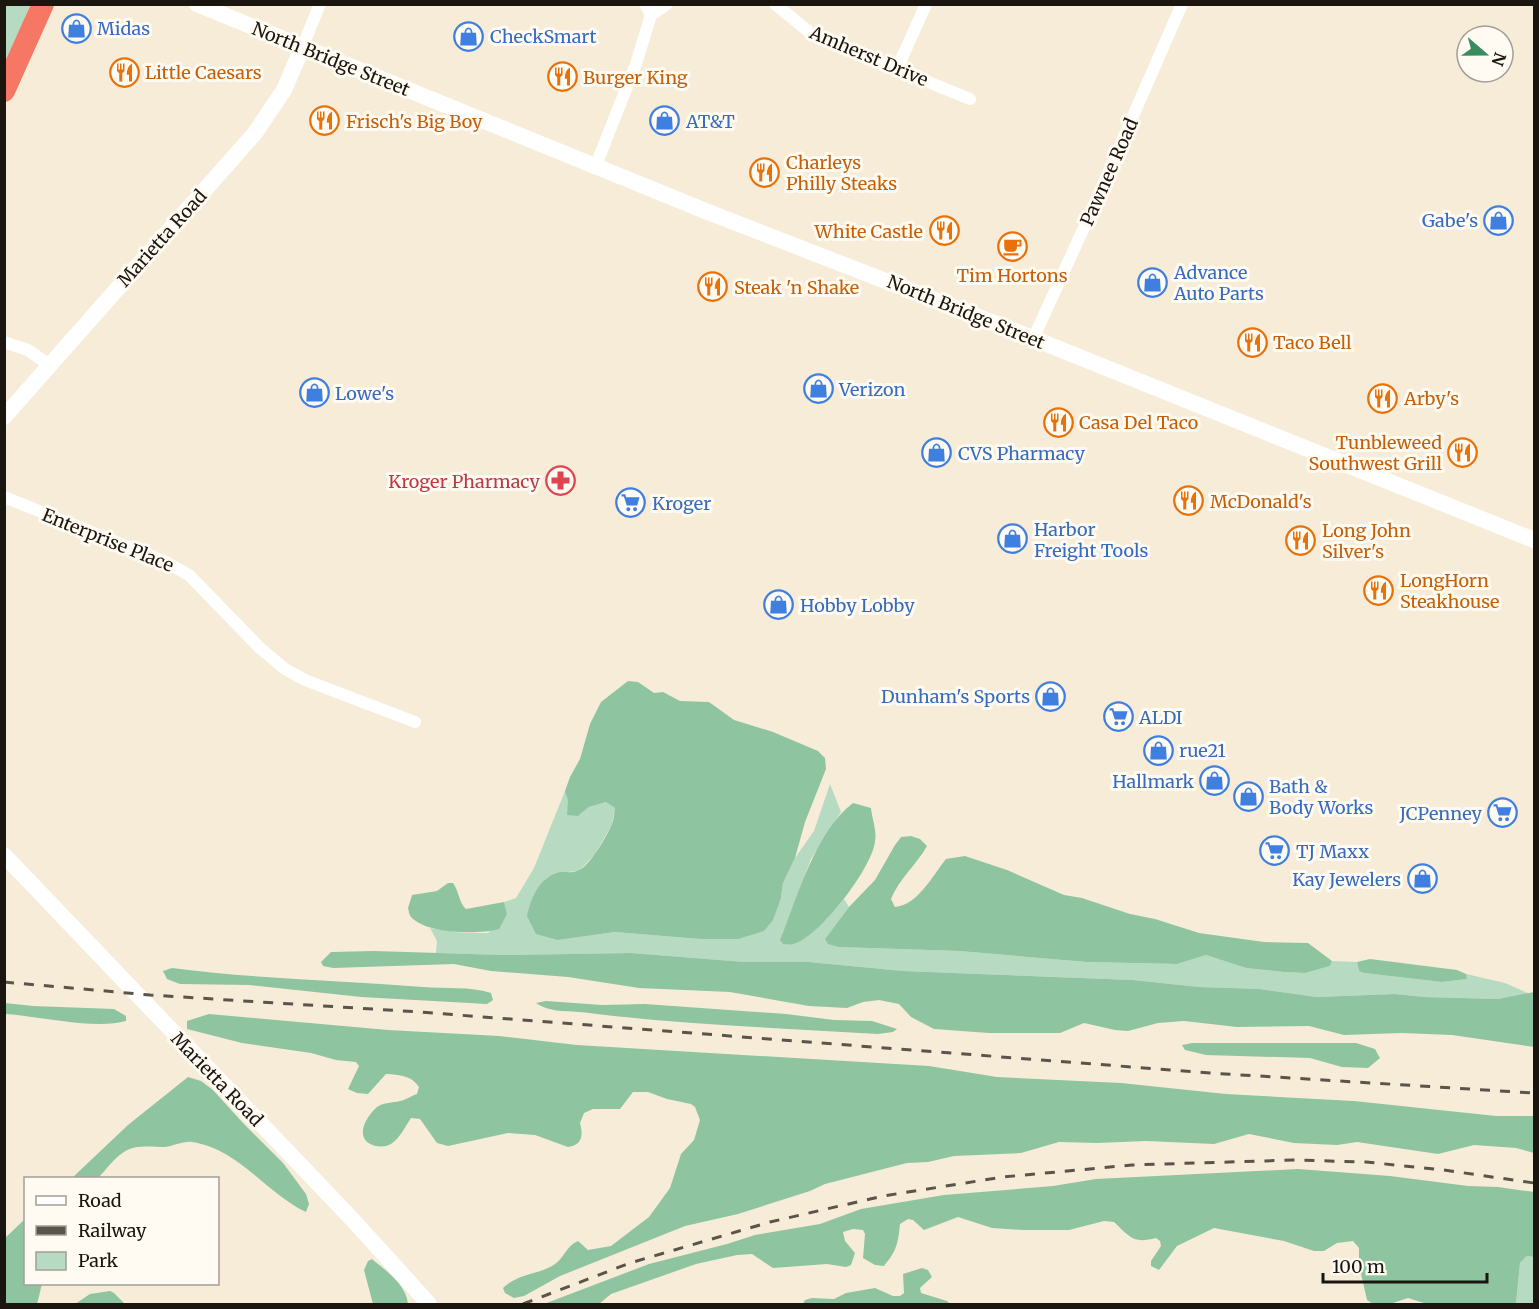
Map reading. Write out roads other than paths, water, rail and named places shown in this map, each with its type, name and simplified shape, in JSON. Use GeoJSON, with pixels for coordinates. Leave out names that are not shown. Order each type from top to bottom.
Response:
{"type":"FeatureCollection","features":[{"type":"Feature","properties":{"kind":"highway"},"geometry":{"type":"LineString","coordinates":[[4,91],[43,4]]}},
{"type":"Feature","properties":{"kind":"main road","name":"North Bridge Street"},"geometry":{"type":"LineString","coordinates":[[197,4],[730,221],[1033,339],[1534,540]]}},
{"type":"Feature","properties":{"kind":"main road","name":"Marietta Road"},"geometry":{"type":"LineString","coordinates":[[4,417],[255,133],[284,90],[303,48]]}},
{"type":"Feature","properties":{"kind":"main road","name":"Marietta Road"},"geometry":{"type":"LineString","coordinates":[[4,855],[351,1218],[429,1305]]}},
{"type":"Feature","properties":{"kind":"street"},"geometry":{"type":"LineString","coordinates":[[303,48],[320,4]]}},
{"type":"Feature","properties":{"kind":"street"},"geometry":{"type":"LineString","coordinates":[[596,165],[642,47],[648,10],[667,4]]}},
{"type":"Feature","properties":{"kind":"street","name":"Amherst Drive"},"geometry":{"type":"LineString","coordinates":[[775,4],[813,35],[970,99]]}},
{"type":"Feature","properties":{"kind":"street"},"geometry":{"type":"LineString","coordinates":[[897,69],[926,4]]}},
{"type":"Feature","properties":{"kind":"street","name":"Pawnee Road"},"geometry":{"type":"LineString","coordinates":[[1033,339],[1088,221],[1182,4]]}},
{"type":"Feature","properties":{"kind":"street"},"geometry":{"type":"LineString","coordinates":[[4,342],[28,351],[49,365]]}},
{"type":"Feature","properties":{"kind":"street","name":"Enterprise Place"},"geometry":{"type":"LineString","coordinates":[[4,497],[177,568],[189,575],[260,648],[285,669],[305,680],[415,722]]}},
{"type":"Feature","properties":{"kind":"railway"},"geometry":{"type":"LineString","coordinates":[[4,982],[150,995],[419,1012],[1210,1073],[1534,1093]]}},
{"type":"Feature","properties":{"kind":"railway"},"geometry":{"type":"LineString","coordinates":[[523,1304],[630,1263],[770,1222],[883,1196],[1003,1177],[1132,1165],[1293,1160],[1366,1162],[1534,1183]]}},
{"type":"Feature","properties":{"kind":"place","name":"Midas"},"geometry":{"type":"Point","coordinates":[76,28]}},
{"type":"Feature","properties":{"kind":"place","name":"CheckSmart"},"geometry":{"type":"Point","coordinates":[469,36]}},
{"type":"Feature","properties":{"kind":"place","name":"Little Caesars"},"geometry":{"type":"Point","coordinates":[124,72]}},
{"type":"Feature","properties":{"kind":"place","name":"Burger King"},"geometry":{"type":"Point","coordinates":[562,77]}},
{"type":"Feature","properties":{"kind":"place","name":"Frisch's Big Boy"},"geometry":{"type":"Point","coordinates":[325,121]}},
{"type":"Feature","properties":{"kind":"place","name":"AT&T"},"geometry":{"type":"Point","coordinates":[665,121]}},
{"type":"Feature","properties":{"kind":"place","name":"Charleys Philly Steaks"},"geometry":{"type":"Point","coordinates":[765,172]}},
{"type":"Feature","properties":{"kind":"place","name":"Gabe's"},"geometry":{"type":"Point","coordinates":[1499,220]}},
{"type":"Feature","properties":{"kind":"place","name":"White Castle"},"geometry":{"type":"Point","coordinates":[944,231]}},
{"type":"Feature","properties":{"kind":"place","name":"Tim Hortons"},"geometry":{"type":"Point","coordinates":[1012,246]}},
{"type":"Feature","properties":{"kind":"place","name":"Advance Auto Parts"},"geometry":{"type":"Point","coordinates":[1153,282]}},
{"type":"Feature","properties":{"kind":"place","name":"Steak 'n Shake"},"geometry":{"type":"Point","coordinates":[713,287]}},
{"type":"Feature","properties":{"kind":"place","name":"Taco Bell"},"geometry":{"type":"Point","coordinates":[1252,342]}},
{"type":"Feature","properties":{"kind":"place","name":"Verizon"},"geometry":{"type":"Point","coordinates":[818,389]}},
{"type":"Feature","properties":{"kind":"place","name":"Lowe's"},"geometry":{"type":"Point","coordinates":[314,393]}},
{"type":"Feature","properties":{"kind":"place","name":"Arby's"},"geometry":{"type":"Point","coordinates":[1383,398]}},
{"type":"Feature","properties":{"kind":"place","name":"Casa Del Taco"},"geometry":{"type":"Point","coordinates":[1058,422]}},
{"type":"Feature","properties":{"kind":"place","name":"Tunbleweed Southwest Grill"},"geometry":{"type":"Point","coordinates":[1463,452]}},
{"type":"Feature","properties":{"kind":"place","name":"CVS Pharmacy"},"geometry":{"type":"Point","coordinates":[937,453]}},
{"type":"Feature","properties":{"kind":"place","name":"Kroger Pharmacy"},"geometry":{"type":"Point","coordinates":[561,481]}},
{"type":"Feature","properties":{"kind":"place","name":"McDonald's"},"geometry":{"type":"Point","coordinates":[1189,501]}},
{"type":"Feature","properties":{"kind":"place","name":"Kroger"},"geometry":{"type":"Point","coordinates":[631,503]}},
{"type":"Feature","properties":{"kind":"place","name":"Harbor Freight Tools"},"geometry":{"type":"Point","coordinates":[1013,539]}},
{"type":"Feature","properties":{"kind":"place","name":"Long John Silver's"},"geometry":{"type":"Point","coordinates":[1301,540]}},
{"type":"Feature","properties":{"kind":"place","name":"LongHorn Steakhouse"},"geometry":{"type":"Point","coordinates":[1379,590]}},
{"type":"Feature","properties":{"kind":"place","name":"Hobby Lobby"},"geometry":{"type":"Point","coordinates":[779,605]}},
{"type":"Feature","properties":{"kind":"place","name":"Dunham's Sports"},"geometry":{"type":"Point","coordinates":[1051,696]}},
{"type":"Feature","properties":{"kind":"place","name":"ALDI"},"geometry":{"type":"Point","coordinates":[1118,717]}},
{"type":"Feature","properties":{"kind":"place","name":"rue21"},"geometry":{"type":"Point","coordinates":[1158,750]}},
{"type":"Feature","properties":{"kind":"place","name":"Hallmark"},"geometry":{"type":"Point","coordinates":[1215,781]}},
{"type":"Feature","properties":{"kind":"place","name":"Bath & Body Works"},"geometry":{"type":"Point","coordinates":[1248,796]}},
{"type":"Feature","properties":{"kind":"place","name":"JCPenney"},"geometry":{"type":"Point","coordinates":[1503,813]}},
{"type":"Feature","properties":{"kind":"place","name":"TJ Maxx"},"geometry":{"type":"Point","coordinates":[1275,851]}},
{"type":"Feature","properties":{"kind":"place","name":"Kay Jewelers"},"geometry":{"type":"Point","coordinates":[1422,879]}}]}
